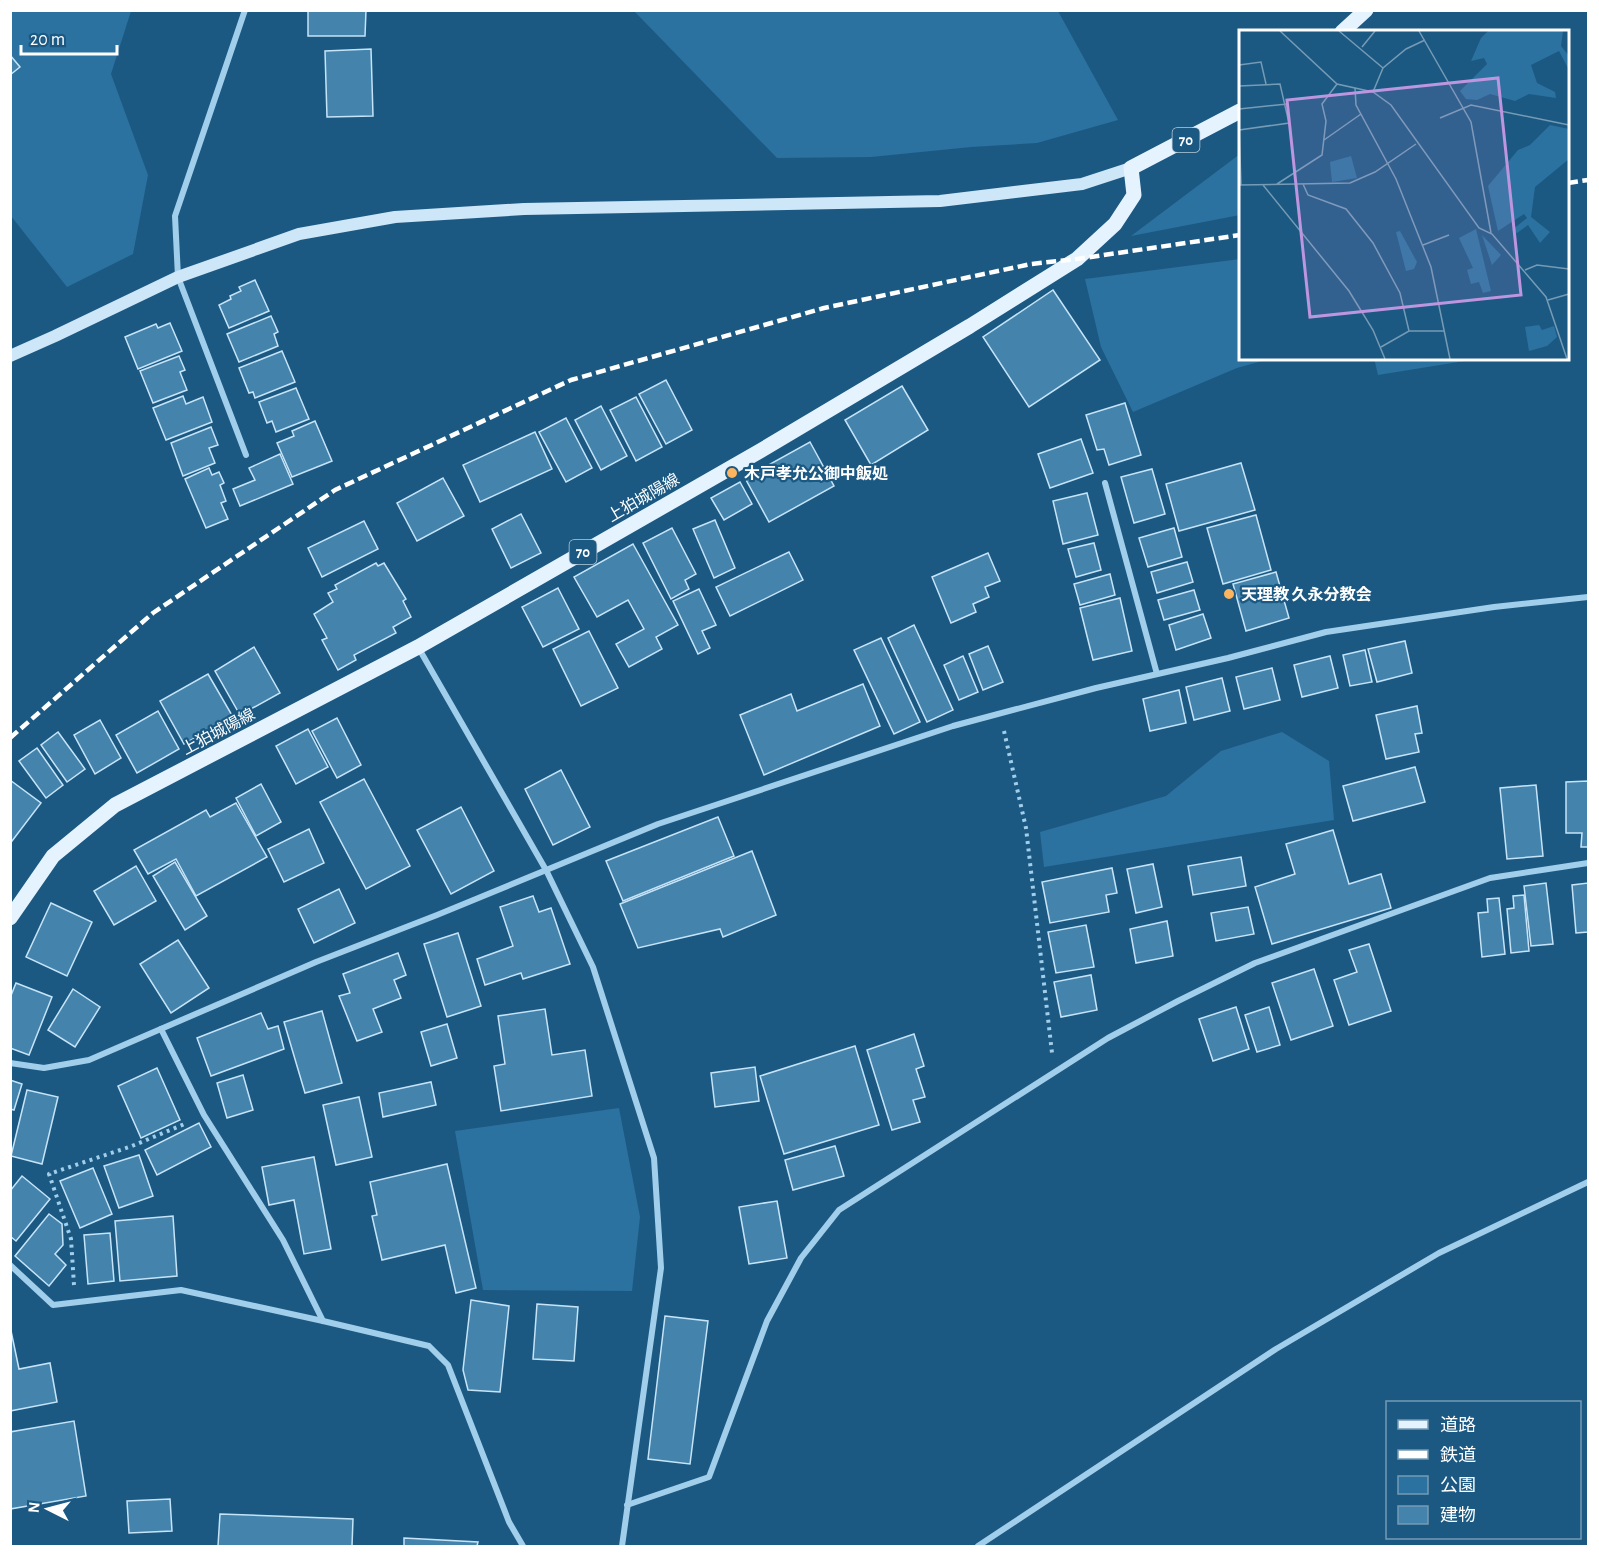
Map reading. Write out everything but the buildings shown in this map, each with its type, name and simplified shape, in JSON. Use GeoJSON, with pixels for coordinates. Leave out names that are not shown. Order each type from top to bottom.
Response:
{"type":"FeatureCollection","features":[{"type":"Feature","properties":{"kind":"main road"},"geometry":{"type":"LineString","coordinates":[[1344,30],[1366,10]]}},
{"type":"Feature","properties":{"kind":"main road","name":"70"},"geometry":{"type":"LineString","coordinates":[[1131,168],[1239,112]]}},
{"type":"Feature","properties":{"kind":"main road","name":"上狛城陽線"},"geometry":{"type":"LineString","coordinates":[[10,918],[53,856],[115,806],[418,647],[770,445],[970,326],[1077,259],[1115,224],[1134,195],[1131,168]]}},
{"type":"Feature","properties":{"kind":"street"},"geometry":{"type":"LineString","coordinates":[[244,10],[175,216],[178,277],[246,455]]}},
{"type":"Feature","properties":{"kind":"street"},"geometry":{"type":"LineString","coordinates":[[10,356],[178,277],[299,234],[395,217],[524,209],[940,201],[1082,184],[1131,168]]}},
{"type":"Feature","properties":{"kind":"street"},"geometry":{"type":"LineString","coordinates":[[1105,483],[1157,674]]}},
{"type":"Feature","properties":{"kind":"street"},"geometry":{"type":"LineString","coordinates":[[10,1063],[44,1068],[89,1060],[316,962],[658,824],[941,730],[1096,688],[1228,658],[1326,632],[1494,607],[1588,597]]}},
{"type":"Feature","properties":{"kind":"street"},"geometry":{"type":"LineString","coordinates":[[418,647],[546,870],[593,967],[654,1158],[661,1268],[622,1546]]}},
{"type":"Feature","properties":{"kind":"street"},"geometry":{"type":"LineString","coordinates":[[627,1505],[709,1477],[767,1321],[801,1258],[839,1210],[1108,1038],[1256,963],[1490,878],[1588,863]]}},
{"type":"Feature","properties":{"kind":"street"},"geometry":{"type":"LineString","coordinates":[[161,1029],[204,1115],[283,1240],[323,1321]]}},
{"type":"Feature","properties":{"kind":"street"},"geometry":{"type":"LineString","coordinates":[[978,1546],[1276,1349],[1439,1254],[1588,1182]]}},
{"type":"Feature","properties":{"kind":"street"},"geometry":{"type":"LineString","coordinates":[[10,1265],[53,1305],[181,1290],[429,1346],[448,1365],[509,1522],[523,1546]]}},
{"type":"Feature","properties":{"kind":"path"},"geometry":{"type":"LineString","coordinates":[[1000,713],[1026,828],[1054,1074]]}},
{"type":"Feature","properties":{"kind":"path"},"geometry":{"type":"LineString","coordinates":[[75,1302],[71,1239],[49,1174],[132,1146],[204,1115]]}},
{"type":"Feature","properties":{"kind":"green space"},"geometry":{"type":"Polygon","coordinates":[[[11,11],[131,11],[111,74],[148,175],[133,254],[67,287],[11,216],[11,11]]]}},
{"type":"Feature","properties":{"kind":"green space"},"geometry":{"type":"Polygon","coordinates":[[[634,11],[1058,11],[1118,120],[1037,143],[871,157],[777,158],[634,11]]]}},
{"type":"Feature","properties":{"kind":"green space"},"geometry":{"type":"Polygon","coordinates":[[[1239,155],[1239,215],[1131,236],[1239,155]]]}},
{"type":"Feature","properties":{"kind":"green space"},"geometry":{"type":"Polygon","coordinates":[[[1239,259],[1239,360],[1265,360],[1237,368],[1133,412],[1101,347],[1085,279],[1239,259]]]}},
{"type":"Feature","properties":{"kind":"green space"},"geometry":{"type":"Polygon","coordinates":[[[1374,360],[1471,360],[1378,375],[1374,360]]]}},
{"type":"Feature","properties":{"kind":"green space"},"geometry":{"type":"Polygon","coordinates":[[[1282,732],[1329,761],[1334,820],[1044,867],[1040,832],[1166,796],[1221,751],[1282,732]]]}},
{"type":"Feature","properties":{"kind":"green space"},"geometry":{"type":"Polygon","coordinates":[[[619,1108],[640,1217],[632,1291],[483,1290],[455,1131],[619,1108]]]}},
{"type":"Feature","properties":{"kind":"railway"},"geometry":{"type":"LineString","coordinates":[[1569,183],[1588,180]]}},
{"type":"Feature","properties":{"kind":"railway"},"geometry":{"type":"LineString","coordinates":[[10,738],[153,613],[335,490],[571,380],[824,308],[1031,264],[1239,235]]}},
{"type":"Feature","properties":{"kind":"place","name":"木戸孝允公御中飯処"},"geometry":{"type":"Point","coordinates":[732,473]}},
{"type":"Feature","properties":{"kind":"place","name":"天理教 久永分教会"},"geometry":{"type":"Point","coordinates":[1229,594]}}]}
